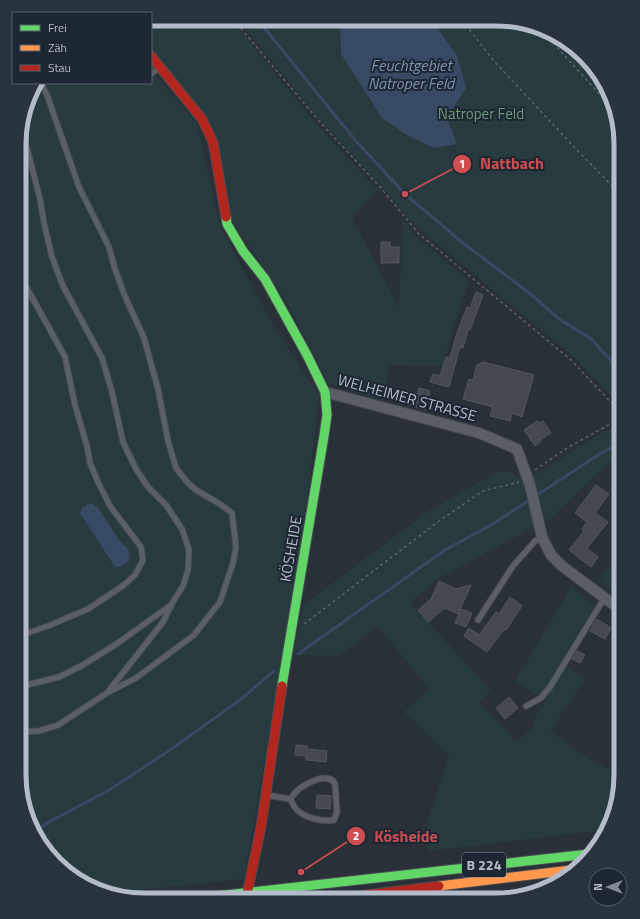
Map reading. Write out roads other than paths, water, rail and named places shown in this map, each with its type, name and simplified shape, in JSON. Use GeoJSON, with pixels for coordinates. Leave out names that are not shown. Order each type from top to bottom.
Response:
{"type":"FeatureCollection","features":[{"type":"Feature","properties":{"kind":"street","name":"WELHEIMER STRASSE"},"geometry":{"type":"LineString","coordinates":[[152,57],[202,119],[208,130],[215,152],[227,224],[243,250],[264,279],[325,392],[479,433],[518,449],[528,480],[542,537],[551,555],[562,566],[614,605]]}},
{"type":"Feature","properties":{"kind":"street","name":"KÖSHEIDE"},"geometry":{"type":"LineString","coordinates":[[248,893],[266,795],[290,635],[324,436],[327,415],[325,392]]}},
{"type":"Feature","properties":{"kind":"street","name":"B 224"},"geometry":{"type":"LineString","coordinates":[[271,893],[583,855]]}},
{"type":"Feature","properties":{"kind":"street","name":"B 224"},"geometry":{"type":"LineString","coordinates":[[382,893],[565,871]]}},
{"type":"Feature","properties":{"kind":"lane"},"geometry":{"type":"LineString","coordinates":[[152,73],[160,67]]}},
{"type":"Feature","properties":{"kind":"lane"},"geometry":{"type":"LineString","coordinates":[[26,732],[39,731],[58,725],[107,694],[136,678],[194,635],[220,602],[233,563],[236,547],[232,513],[196,490],[188,483],[176,468],[168,441],[158,389],[144,338],[124,294],[109,247],[79,187],[47,95],[42,85]]}},
{"type":"Feature","properties":{"kind":"lane"},"geometry":{"type":"LineString","coordinates":[[26,144],[40,199],[52,257],[63,286],[102,358],[112,392],[123,442],[136,469],[148,487],[166,506],[182,529],[189,550],[188,570],[183,586],[171,605],[163,622],[107,694]]}},
{"type":"Feature","properties":{"kind":"lane"},"geometry":{"type":"LineString","coordinates":[[26,286],[65,357],[75,405],[87,446],[90,463],[98,482],[110,506],[141,547],[143,560],[135,575],[130,580],[88,609],[26,634]]}},
{"type":"Feature","properties":{"kind":"lane"},"geometry":{"type":"LineString","coordinates":[[478,620],[514,566],[535,541],[542,537]]}},
{"type":"Feature","properties":{"kind":"lane"},"geometry":{"type":"LineString","coordinates":[[526,706],[541,698],[550,687],[604,598]]}},
{"type":"Feature","properties":{"kind":"lane"},"geometry":{"type":"LineString","coordinates":[[26,685],[59,677],[81,666],[121,641],[171,605]]}},
{"type":"Feature","properties":{"kind":"lane"},"geometry":{"type":"LineString","coordinates":[[266,795],[290,799],[298,810],[307,817],[328,821],[334,820],[337,812],[335,784],[333,780],[329,778],[322,778],[298,790],[290,799]]}},
{"type":"Feature","properties":{"kind":"water","name":"Feuchtgebiet Natroper Feld"},"geometry":{"type":"Polygon","coordinates":[[[340,26],[436,26],[457,56],[466,88],[447,118],[457,144],[434,148],[408,136],[382,118],[341,54],[340,26]]]}},
{"type":"Feature","properties":{"kind":"water"},"geometry":{"type":"Polygon","coordinates":[[[88,504],[93,504],[99,509],[119,540],[128,549],[130,558],[124,565],[115,567],[80,513],[82,508],[88,504]]]}},
{"type":"Feature","properties":{"kind":"waterway"},"geometry":{"type":"LineString","coordinates":[[263,26],[356,141],[405,194],[463,243],[528,292],[559,319],[590,338],[614,364]]}},
{"type":"Feature","properties":{"kind":"waterway"},"geometry":{"type":"LineString","coordinates":[[298,654],[445,550],[493,524],[601,453],[614,447]]}},
{"type":"Feature","properties":{"kind":"waterway"},"geometry":{"type":"LineString","coordinates":[[39,829],[111,789],[173,748],[241,699],[274,671]]}},
{"type":"Feature","properties":{"kind":"place","name":"Nattbach"},"geometry":{"type":"Point","coordinates":[405,194]}},
{"type":"Feature","properties":{"kind":"place","name":"Kösheide"},"geometry":{"type":"Point","coordinates":[301,872]}},
{"type":"Feature","properties":{"kind":"park label","name":"Natroper Feld"},"geometry":{"type":"Point","coordinates":[481,114]}}]}
